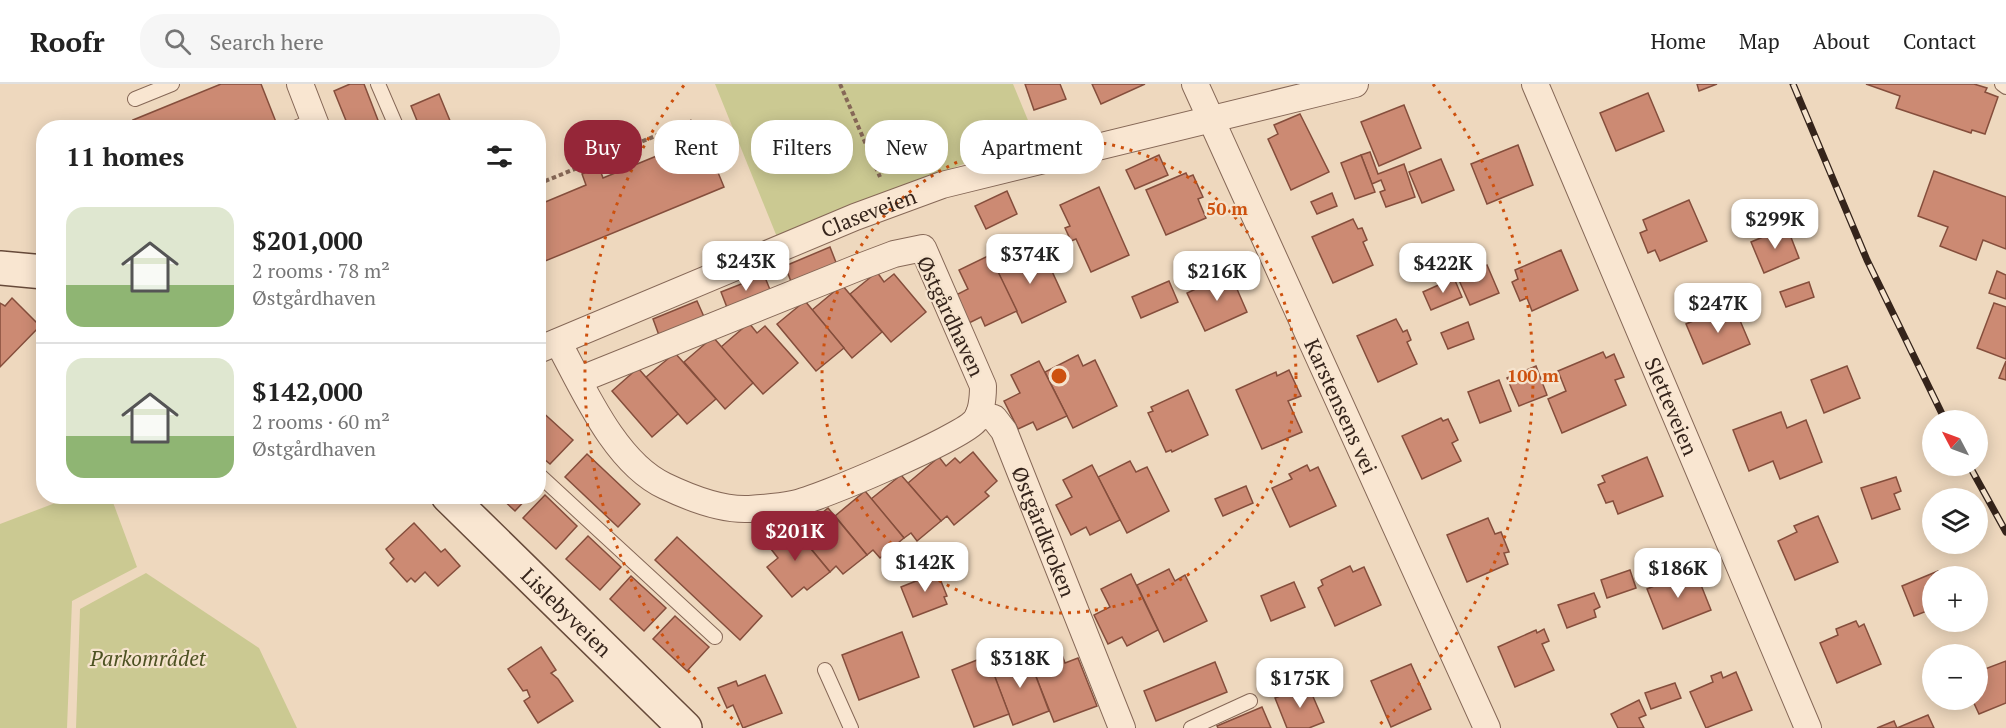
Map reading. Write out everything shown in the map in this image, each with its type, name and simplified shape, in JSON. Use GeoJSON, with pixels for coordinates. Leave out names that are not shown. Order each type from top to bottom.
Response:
{"type":"FeatureCollection","features":[{"type":"Feature","properties":{"kind":"street","name":"Karstensens vei"},"geometry":{"type":"LineString","coordinates":[[1195,84],[1487,728]]}},
{"type":"Feature","properties":{"kind":"street","name":"Claseveien"},"geometry":{"type":"LineString","coordinates":[[548,346],[942,185],[1355,84]]}},
{"type":"Feature","properties":{"kind":"street","name":"Sletteveien"},"geometry":{"type":"LineString","coordinates":[[1535,84],[1808,728]]}},
{"type":"Feature","properties":{"kind":"street"},"geometry":{"type":"LineString","coordinates":[[302,85],[308,120]]}},
{"type":"Feature","properties":{"kind":"street","name":"Østgårdhaven"},"geometry":{"type":"LineString","coordinates":[[579,380],[875,261],[922,248],[983,386],[980,414]]}},
{"type":"Feature","properties":{"kind":"street"},"geometry":{"type":"LineString","coordinates":[[0,268],[36,271]]}},
{"type":"Feature","properties":{"kind":"street"},"geometry":{"type":"LineString","coordinates":[[548,346],[579,380],[618,446],[653,479],[664,486],[706,501],[740,508],[794,504],[819,496],[938,444],[967,429],[980,414]]}},
{"type":"Feature","properties":{"kind":"street","name":"Østgårdkroken"},"geometry":{"type":"LineString","coordinates":[[980,414],[994,418],[1004,431],[1122,728]]}},
{"type":"Feature","properties":{"kind":"street","name":"Lislebyveien"},"geometry":{"type":"LineString","coordinates":[[456,504],[685,728]]}},
{"type":"Feature","properties":{"kind":"lane"},"geometry":{"type":"LineString","coordinates":[[135,99],[172,84]]}},
{"type":"Feature","properties":{"kind":"lane"},"geometry":{"type":"LineString","coordinates":[[378,84],[394,120]]}},
{"type":"Feature","properties":{"kind":"lane"},"geometry":{"type":"LineString","coordinates":[[2002,84],[2006,87]]}},
{"type":"Feature","properties":{"kind":"lane"},"geometry":{"type":"LineString","coordinates":[[546,481],[715,637]]}},
{"type":"Feature","properties":{"kind":"lane"},"geometry":{"type":"LineString","coordinates":[[825,670],[851,728]]}},
{"type":"Feature","properties":{"kind":"lane"},"geometry":{"type":"LineString","coordinates":[[1191,728],[1250,701]]}},
{"type":"Feature","properties":{"kind":"path"},"geometry":{"type":"LineString","coordinates":[[840,84],[892,204]]}},
{"type":"Feature","properties":{"kind":"path"},"geometry":{"type":"LineString","coordinates":[[546,181],[654,137]]}},
{"type":"Feature","properties":{"kind":"green space"},"geometry":{"type":"Polygon","coordinates":[[[715,84],[1013,84],[1028,120],[960,120],[960,165],[948,170],[948,120],[865,120],[865,174],[938,174],[777,237],[751,174],[853,174],[853,120],[751,120],[751,173],[739,143],[739,120],[730,120],[715,84]]]}},
{"type":"Feature","properties":{"kind":"green space"},"geometry":{"type":"Polygon","coordinates":[[[53,504],[114,504],[137,567],[72,601],[67,728],[0,728],[0,524],[53,504]]]}},
{"type":"Feature","properties":{"kind":"green space","name":"Parkområdet"},"geometry":{"type":"Polygon","coordinates":[[[146,573],[259,648],[297,728],[76,728],[80,609],[146,573]]]}},
{"type":"Feature","properties":{"kind":"building"},"geometry":{"type":"Polygon","coordinates":[[[221,84],[261,84],[275,120],[133,120],[221,84]]]}},
{"type":"Feature","properties":{"kind":"building"},"geometry":{"type":"Polygon","coordinates":[[[350,84],[364,84],[378,120],[346,120],[334,91],[350,84]]]}},
{"type":"Feature","properties":{"kind":"building"},"geometry":{"type":"Polygon","coordinates":[[[1025,84],[1060,84],[1066,99],[1034,110],[1025,84]]]}},
{"type":"Feature","properties":{"kind":"building"},"geometry":{"type":"Polygon","coordinates":[[[1092,84],[1145,84],[1101,104],[1092,84]]]}},
{"type":"Feature","properties":{"kind":"building"},"geometry":{"type":"Polygon","coordinates":[[[1697,84],[1717,84],[1699,91],[1697,84]]]}},
{"type":"Feature","properties":{"kind":"building"},"geometry":{"type":"Polygon","coordinates":[[[1866,84],[1974,84],[1987,88],[1985,92],[1998,97],[1985,134],[1972,130],[1971,133],[1896,108],[1900,96],[1866,84]]]}},
{"type":"Feature","properties":{"kind":"building"},"geometry":{"type":"Polygon","coordinates":[[[1648,93],[1664,131],[1616,151],[1600,113],[1648,93]]]}},
{"type":"Feature","properties":{"kind":"building"},"geometry":{"type":"Polygon","coordinates":[[[439,94],[450,120],[417,120],[411,106],[439,94]]]}},
{"type":"Feature","properties":{"kind":"building"},"geometry":{"type":"Polygon","coordinates":[[[1404,105],[1421,148],[1379,166],[1361,122],[1404,105]]]}},
{"type":"Feature","properties":{"kind":"building"},"geometry":{"type":"Polygon","coordinates":[[[1300,114],[1329,172],[1291,190],[1268,139],[1278,134],[1274,125],[1300,114]]]}},
{"type":"Feature","properties":{"kind":"building"},"geometry":{"type":"Polygon","coordinates":[[[1518,145],[1533,185],[1487,204],[1471,164],[1518,145]]]}},
{"type":"Feature","properties":{"kind":"building"},"geometry":{"type":"Polygon","coordinates":[[[1370,152],[1378,174],[1404,164],[1415,197],[1386,207],[1380,192],[1385,190],[1381,180],[1372,184],[1361,155],[1370,152]]]}},
{"type":"Feature","properties":{"kind":"building"},"geometry":{"type":"Polygon","coordinates":[[[1159,155],[1168,175],[1135,189],[1126,170],[1159,155]]]}},
{"type":"Feature","properties":{"kind":"building"},"geometry":{"type":"Polygon","coordinates":[[[1361,155],[1375,192],[1355,199],[1341,163],[1361,155]]]}},
{"type":"Feature","properties":{"kind":"building"},"geometry":{"type":"Polygon","coordinates":[[[654,157],[654,174],[719,174],[724,187],[546,261],[546,202],[586,185],[582,174],[602,174],[603,178],[613,174],[642,174],[642,162],[654,157]]]}},
{"type":"Feature","properties":{"kind":"building"},"geometry":{"type":"Polygon","coordinates":[[[1441,159],[1454,190],[1422,203],[1409,172],[1441,159]]]}},
{"type":"Feature","properties":{"kind":"building"},"geometry":{"type":"Polygon","coordinates":[[[1934,171],[2006,197],[2006,249],[1983,240],[1976,260],[1940,246],[1948,227],[1918,216],[1934,171]]]}},
{"type":"Feature","properties":{"kind":"building"},"geometry":{"type":"Polygon","coordinates":[[[1186,173],[1188,177],[1193,175],[1203,197],[1198,199],[1206,218],[1166,235],[1146,190],[1186,173]]]}},
{"type":"Feature","properties":{"kind":"building"},"geometry":{"type":"Polygon","coordinates":[[[1099,187],[1129,255],[1091,272],[1076,239],[1071,241],[1065,228],[1070,226],[1060,205],[1099,187]]]}},
{"type":"Feature","properties":{"kind":"building"},"geometry":{"type":"Polygon","coordinates":[[[1007,191],[1017,214],[986,229],[975,206],[1007,191]]]}},
{"type":"Feature","properties":{"kind":"building"},"geometry":{"type":"Polygon","coordinates":[[[1332,193],[1337,206],[1317,214],[1311,202],[1332,193]]]}},
{"type":"Feature","properties":{"kind":"building"},"geometry":{"type":"Polygon","coordinates":[[[1689,200],[1707,241],[1660,261],[1655,250],[1648,253],[1640,233],[1647,230],[1643,220],[1689,200]]]}},
{"type":"Feature","properties":{"kind":"building"},"geometry":{"type":"Polygon","coordinates":[[[1353,219],[1358,229],[1362,228],[1367,240],[1363,242],[1373,265],[1333,283],[1312,237],[1353,219]]]}},
{"type":"Feature","properties":{"kind":"building"},"geometry":{"type":"Polygon","coordinates":[[[1787,227],[1799,258],[1764,273],[1751,242],[1787,227]]]}},
{"type":"Feature","properties":{"kind":"building"},"geometry":{"type":"Polygon","coordinates":[[[830,247],[837,265],[792,284],[785,266],[830,247]]]}},
{"type":"Feature","properties":{"kind":"building"},"geometry":{"type":"Polygon","coordinates":[[[1029,250],[1034,261],[1045,256],[1066,302],[1022,323],[995,266],[1029,250]]]}},
{"type":"Feature","properties":{"kind":"building"},"geometry":{"type":"Polygon","coordinates":[[[1561,250],[1578,290],[1532,311],[1527,298],[1520,301],[1512,282],[1518,279],[1515,270],[1561,250]]]}},
{"type":"Feature","properties":{"kind":"building"},"geometry":{"type":"Polygon","coordinates":[[[990,255],[1017,311],[985,326],[981,317],[967,324],[954,296],[968,289],[959,270],[990,255]]]}},
{"type":"Feature","properties":{"kind":"building"},"geometry":{"type":"Polygon","coordinates":[[[1487,265],[1499,293],[1470,305],[1458,278],[1487,265]]]}},
{"type":"Feature","properties":{"kind":"building"},"geometry":{"type":"Polygon","coordinates":[[[1997,271],[2006,275],[2006,299],[1989,293],[1997,271]]]}},
{"type":"Feature","properties":{"kind":"building"},"geometry":{"type":"Polygon","coordinates":[[[877,272],[884,282],[894,274],[926,312],[891,342],[850,294],[877,272]]]}},
{"type":"Feature","properties":{"kind":"building"},"geometry":{"type":"Polygon","coordinates":[[[1230,273],[1247,312],[1205,331],[1187,293],[1230,273]]]}},
{"type":"Feature","properties":{"kind":"building"},"geometry":{"type":"Polygon","coordinates":[[[764,275],[771,292],[728,310],[721,292],[764,275]]]}},
{"type":"Feature","properties":{"kind":"building"},"geometry":{"type":"Polygon","coordinates":[[[1454,278],[1462,297],[1431,310],[1423,292],[1454,278]]]}},
{"type":"Feature","properties":{"kind":"building"},"geometry":{"type":"Polygon","coordinates":[[[1169,281],[1178,302],[1141,318],[1132,297],[1169,281]]]}},
{"type":"Feature","properties":{"kind":"building"},"geometry":{"type":"Polygon","coordinates":[[[1809,282],[1814,297],[1786,307],[1780,292],[1809,282]]]}},
{"type":"Feature","properties":{"kind":"building"},"geometry":{"type":"Polygon","coordinates":[[[842,285],[882,332],[852,358],[812,310],[842,285]]]}},
{"type":"Feature","properties":{"kind":"building"},"geometry":{"type":"Polygon","coordinates":[[[12,298],[36,322],[36,330],[0,367],[0,303],[5,306],[12,298]]]}},
{"type":"Feature","properties":{"kind":"building"},"geometry":{"type":"Polygon","coordinates":[[[697,301],[705,319],[660,338],[653,319],[697,301]]]}},
{"type":"Feature","properties":{"kind":"building"},"geometry":{"type":"Polygon","coordinates":[[[805,301],[844,348],[816,371],[777,324],[805,301]]]}},
{"type":"Feature","properties":{"kind":"building"},"geometry":{"type":"Polygon","coordinates":[[[1994,303],[2006,307],[2006,359],[1977,348],[1994,303]]]}},
{"type":"Feature","properties":{"kind":"building"},"geometry":{"type":"Polygon","coordinates":[[[1733,304],[1750,344],[1703,364],[1686,324],[1733,304]]]}},
{"type":"Feature","properties":{"kind":"building"},"geometry":{"type":"Polygon","coordinates":[[[1396,319],[1403,332],[1407,330],[1411,340],[1407,342],[1417,364],[1378,382],[1357,336],[1396,319]]]}},
{"type":"Feature","properties":{"kind":"building"},"geometry":{"type":"Polygon","coordinates":[[[1468,322],[1474,339],[1448,349],[1441,333],[1468,322]]]}},
{"type":"Feature","properties":{"kind":"building"},"geometry":{"type":"Polygon","coordinates":[[[749,323],[757,333],[765,326],[798,363],[763,394],[721,347],[749,323]]]}},
{"type":"Feature","properties":{"kind":"building"},"geometry":{"type":"Polygon","coordinates":[[[713,337],[753,383],[725,409],[684,362],[713,337]]]}},
{"type":"Feature","properties":{"kind":"building"},"geometry":{"type":"Polygon","coordinates":[[[1603,352],[1606,358],[1614,354],[1624,377],[1615,380],[1626,405],[1562,433],[1548,399],[1566,391],[1558,371],[1603,352]]]}},
{"type":"Feature","properties":{"kind":"building"},"geometry":{"type":"Polygon","coordinates":[[[675,353],[716,399],[687,424],[646,377],[675,353]]]}},
{"type":"Feature","properties":{"kind":"building"},"geometry":{"type":"Polygon","coordinates":[[[1078,355],[1083,366],[1095,360],[1117,406],[1073,428],[1045,372],[1078,355]]]}},
{"type":"Feature","properties":{"kind":"building"},"geometry":{"type":"Polygon","coordinates":[[[1039,361],[1067,416],[1037,430],[1033,422],[1018,429],[1004,401],[1020,393],[1011,375],[1039,361]]]}},
{"type":"Feature","properties":{"kind":"building"},"geometry":{"type":"Polygon","coordinates":[[[2006,361],[2006,380],[1999,378],[2006,361]]]}},
{"type":"Feature","properties":{"kind":"building"},"geometry":{"type":"Polygon","coordinates":[[[1536,366],[1547,395],[1519,406],[1507,378],[1536,366]]]}},
{"type":"Feature","properties":{"kind":"building"},"geometry":{"type":"Polygon","coordinates":[[[1847,366],[1860,398],[1824,413],[1811,380],[1847,366]]]}},
{"type":"Feature","properties":{"kind":"building"},"geometry":{"type":"Polygon","coordinates":[[[638,368],[678,414],[652,437],[612,391],[638,368]]]}},
{"type":"Feature","properties":{"kind":"building"},"geometry":{"type":"Polygon","coordinates":[[[1289,370],[1301,396],[1288,401],[1302,432],[1262,449],[1236,390],[1276,372],[1277,376],[1289,370]]]}},
{"type":"Feature","properties":{"kind":"building"},"geometry":{"type":"Polygon","coordinates":[[[1499,380],[1511,411],[1480,423],[1468,392],[1499,380]]]}},
{"type":"Feature","properties":{"kind":"building"},"geometry":{"type":"Polygon","coordinates":[[[1188,390],[1208,435],[1172,452],[1171,450],[1166,452],[1148,413],[1153,411],[1151,407],[1188,390]]]}},
{"type":"Feature","properties":{"kind":"building"},"geometry":{"type":"Polygon","coordinates":[[[1781,412],[1787,428],[1806,420],[1822,462],[1780,479],[1773,461],[1749,471],[1733,430],[1781,412]]]}},
{"type":"Feature","properties":{"kind":"building"},"geometry":{"type":"Polygon","coordinates":[[[546,415],[573,440],[550,464],[546,461],[546,415]]]}},
{"type":"Feature","properties":{"kind":"building"},"geometry":{"type":"Polygon","coordinates":[[[1441,418],[1443,421],[1448,419],[1458,440],[1452,443],[1461,461],[1422,479],[1402,436],[1441,418]]]}},
{"type":"Feature","properties":{"kind":"building"},"geometry":{"type":"Polygon","coordinates":[[[973,452],[997,481],[985,492],[989,496],[954,525],[947,516],[941,521],[908,483],[939,457],[946,466],[955,458],[960,463],[973,452]]]}},
{"type":"Feature","properties":{"kind":"building"},"geometry":{"type":"Polygon","coordinates":[[[587,454],[640,504],[618,527],[565,477],[587,454]]]}},
{"type":"Feature","properties":{"kind":"building"},"geometry":{"type":"Polygon","coordinates":[[[1647,457],[1663,496],[1618,514],[1613,501],[1606,503],[1598,485],[1605,482],[1602,476],[1647,457]]]}},
{"type":"Feature","properties":{"kind":"building"},"geometry":{"type":"Polygon","coordinates":[[[1130,461],[1136,472],[1147,467],[1169,511],[1127,533],[1098,477],[1130,461]]]}},
{"type":"Feature","properties":{"kind":"building"},"geometry":{"type":"Polygon","coordinates":[[[1092,465],[1120,520],[1090,535],[1086,527],[1071,535],[1056,505],[1072,497],[1063,480],[1092,465]]]}},
{"type":"Feature","properties":{"kind":"building"},"geometry":{"type":"Polygon","coordinates":[[[1307,465],[1310,471],[1318,467],[1336,506],[1290,527],[1272,488],[1292,479],[1289,474],[1307,465]]]}},
{"type":"Feature","properties":{"kind":"building"},"geometry":{"type":"Polygon","coordinates":[[[901,475],[941,521],[917,541],[911,533],[904,538],[871,499],[901,475]]]}},
{"type":"Feature","properties":{"kind":"building"},"geometry":{"type":"Polygon","coordinates":[[[1896,477],[1901,491],[1894,494],[1900,509],[1872,519],[1861,488],[1896,477]]]}},
{"type":"Feature","properties":{"kind":"building"},"geometry":{"type":"Polygon","coordinates":[[[1246,486],[1253,503],[1223,516],[1215,499],[1246,486]]]}},
{"type":"Feature","properties":{"kind":"building"},"geometry":{"type":"Polygon","coordinates":[[[865,491],[904,538],[880,558],[873,550],[867,555],[835,516],[865,491]]]}},
{"type":"Feature","properties":{"kind":"building"},"geometry":{"type":"Polygon","coordinates":[[[546,496],[577,526],[556,549],[523,518],[536,504],[546,504],[546,496]]]}},
{"type":"Feature","properties":{"kind":"building"},"geometry":{"type":"Polygon","coordinates":[[[508,504],[522,504],[515,511],[508,504]]]}},
{"type":"Feature","properties":{"kind":"building"},"geometry":{"type":"Polygon","coordinates":[[[828,508],[867,555],[843,574],[836,566],[830,572],[798,533],[828,508]]]}},
{"type":"Feature","properties":{"kind":"building"},"geometry":{"type":"Polygon","coordinates":[[[1818,516],[1838,562],[1795,580],[1778,541],[1797,532],[1794,526],[1818,516]]]}},
{"type":"Feature","properties":{"kind":"building"},"geometry":{"type":"Polygon","coordinates":[[[1488,518],[1495,534],[1501,532],[1509,552],[1504,553],[1508,564],[1467,582],[1447,535],[1488,518]]]}},
{"type":"Feature","properties":{"kind":"building"},"geometry":{"type":"Polygon","coordinates":[[[414,523],[441,552],[445,549],[460,566],[438,586],[425,572],[415,582],[411,578],[407,582],[390,563],[394,559],[386,549],[414,523]]]}},
{"type":"Feature","properties":{"kind":"building"},"geometry":{"type":"Polygon","coordinates":[[[791,525],[830,572],[807,590],[804,587],[792,597],[767,567],[778,558],[767,544],[791,525]]]}},
{"type":"Feature","properties":{"kind":"building"},"geometry":{"type":"Polygon","coordinates":[[[588,536],[621,567],[600,590],[566,559],[588,536]]]}},
{"type":"Feature","properties":{"kind":"building"},"geometry":{"type":"Polygon","coordinates":[[[677,537],[762,616],[740,640],[655,560],[677,537]]]}},
{"type":"Feature","properties":{"kind":"building"},"geometry":{"type":"Polygon","coordinates":[[[1350,566],[1353,572],[1364,567],[1381,605],[1335,626],[1318,588],[1323,585],[1321,580],[1350,566]]]}},
{"type":"Feature","properties":{"kind":"building"},"geometry":{"type":"Polygon","coordinates":[[[936,569],[947,596],[944,597],[947,604],[913,617],[901,587],[916,581],[914,577],[936,569]]]}},
{"type":"Feature","properties":{"kind":"building"},"geometry":{"type":"Polygon","coordinates":[[[1169,569],[1175,581],[1185,575],[1207,621],[1164,642],[1137,585],[1169,569]]]}},
{"type":"Feature","properties":{"kind":"building"},"geometry":{"type":"Polygon","coordinates":[[[1630,570],[1636,588],[1607,598],[1601,580],[1630,570]]]}},
{"type":"Feature","properties":{"kind":"building"},"geometry":{"type":"Polygon","coordinates":[[[1695,570],[1711,610],[1663,629],[1647,589],[1659,584],[1657,577],[1665,574],[1668,581],[1695,570]]]}},
{"type":"Feature","properties":{"kind":"building"},"geometry":{"type":"Polygon","coordinates":[[[1131,574],[1158,630],[1127,646],[1122,637],[1108,644],[1094,615],[1110,607],[1101,589],[1131,574]]]}},
{"type":"Feature","properties":{"kind":"building"},"geometry":{"type":"Polygon","coordinates":[[[631,576],[666,608],[644,631],[610,599],[631,576]]]}},
{"type":"Feature","properties":{"kind":"building"},"geometry":{"type":"Polygon","coordinates":[[[1922,578],[1922,613],[1914,616],[1902,586],[1922,578]]]}},
{"type":"Feature","properties":{"kind":"building"},"geometry":{"type":"Polygon","coordinates":[[[1294,582],[1305,607],[1271,621],[1261,596],[1294,582]]]}},
{"type":"Feature","properties":{"kind":"building"},"geometry":{"type":"Polygon","coordinates":[[[1594,593],[1600,607],[1594,610],[1596,617],[1567,628],[1558,605],[1594,593]]]}},
{"type":"Feature","properties":{"kind":"building"},"geometry":{"type":"Polygon","coordinates":[[[675,616],[709,647],[687,671],[653,639],[675,616]]]}},
{"type":"Feature","properties":{"kind":"building"},"geometry":{"type":"Polygon","coordinates":[[[1856,621],[1859,627],[1864,624],[1881,664],[1837,683],[1820,643],[1838,635],[1836,629],[1856,621]]]}},
{"type":"Feature","properties":{"kind":"building"},"geometry":{"type":"Polygon","coordinates":[[[1544,629],[1549,641],[1542,644],[1554,670],[1515,687],[1498,647],[1536,630],[1537,633],[1544,629]]]}},
{"type":"Feature","properties":{"kind":"building"},"geometry":{"type":"Polygon","coordinates":[[[902,632],[919,677],[859,700],[842,655],[902,632]]]}},
{"type":"Feature","properties":{"kind":"building"},"geometry":{"type":"Polygon","coordinates":[[[541,647],[556,670],[551,673],[573,701],[538,723],[524,701],[530,697],[527,690],[523,691],[508,669],[541,647]]]}},
{"type":"Feature","properties":{"kind":"building"},"geometry":{"type":"Polygon","coordinates":[[[1061,652],[1065,663],[1078,658],[1097,706],[1054,722],[1031,664],[1061,652]]]}},
{"type":"Feature","properties":{"kind":"building"},"geometry":{"type":"Polygon","coordinates":[[[1027,653],[1049,711],[1013,725],[991,667],[1027,653]]]}},
{"type":"Feature","properties":{"kind":"building"},"geometry":{"type":"Polygon","coordinates":[[[987,656],[1009,714],[974,727],[952,670],[987,656]]]}},
{"type":"Feature","properties":{"kind":"building"},"geometry":{"type":"Polygon","coordinates":[[[2006,661],[2006,703],[1979,714],[1977,710],[1988,710],[1988,668],[2006,661]]]}},
{"type":"Feature","properties":{"kind":"building"},"geometry":{"type":"Polygon","coordinates":[[[1215,662],[1227,692],[1156,721],[1144,691],[1215,662]]]}},
{"type":"Feature","properties":{"kind":"building"},"geometry":{"type":"Polygon","coordinates":[[[1411,664],[1431,709],[1391,727],[1371,681],[1411,664]]]}},
{"type":"Feature","properties":{"kind":"building"},"geometry":{"type":"Polygon","coordinates":[[[1721,672],[1723,678],[1736,672],[1752,710],[1706,728],[1690,692],[1713,682],[1711,676],[1721,672]]]}},
{"type":"Feature","properties":{"kind":"building"},"geometry":{"type":"Polygon","coordinates":[[[765,675],[782,713],[743,728],[733,705],[727,708],[718,688],[736,681],[738,686],[765,675]]]}},
{"type":"Feature","properties":{"kind":"building"},"geometry":{"type":"Polygon","coordinates":[[[1675,683],[1681,698],[1651,709],[1645,693],[1675,683]]]}},
{"type":"Feature","properties":{"kind":"building"},"geometry":{"type":"Polygon","coordinates":[[[1308,685],[1324,722],[1309,728],[1287,728],[1275,698],[1308,685]]]}},
{"type":"Feature","properties":{"kind":"building"},"geometry":{"type":"Polygon","coordinates":[[[1639,700],[1646,715],[1639,718],[1644,728],[1618,728],[1611,714],[1639,700]]]}},
{"type":"Feature","properties":{"kind":"building"},"geometry":{"type":"Polygon","coordinates":[[[1262,707],[1271,728],[1218,728],[1217,726],[1262,707]]]}},
{"type":"Feature","properties":{"kind":"building"},"geometry":{"type":"Polygon","coordinates":[[[1928,715],[1934,728],[1897,728],[1928,715]]]}},
{"type":"Feature","properties":{"kind":"building"},"geometry":{"type":"Polygon","coordinates":[[[1894,721],[1897,728],[1877,728],[1894,721]]]}},
{"type":"Feature","properties":{"kind":"railway"},"geometry":{"type":"LineString","coordinates":[[1793,84],[1867,260],[1940,410]]}},
{"type":"Feature","properties":{"kind":"railway"},"geometry":{"type":"LineString","coordinates":[[1975,476],[2006,532]]}}]}
